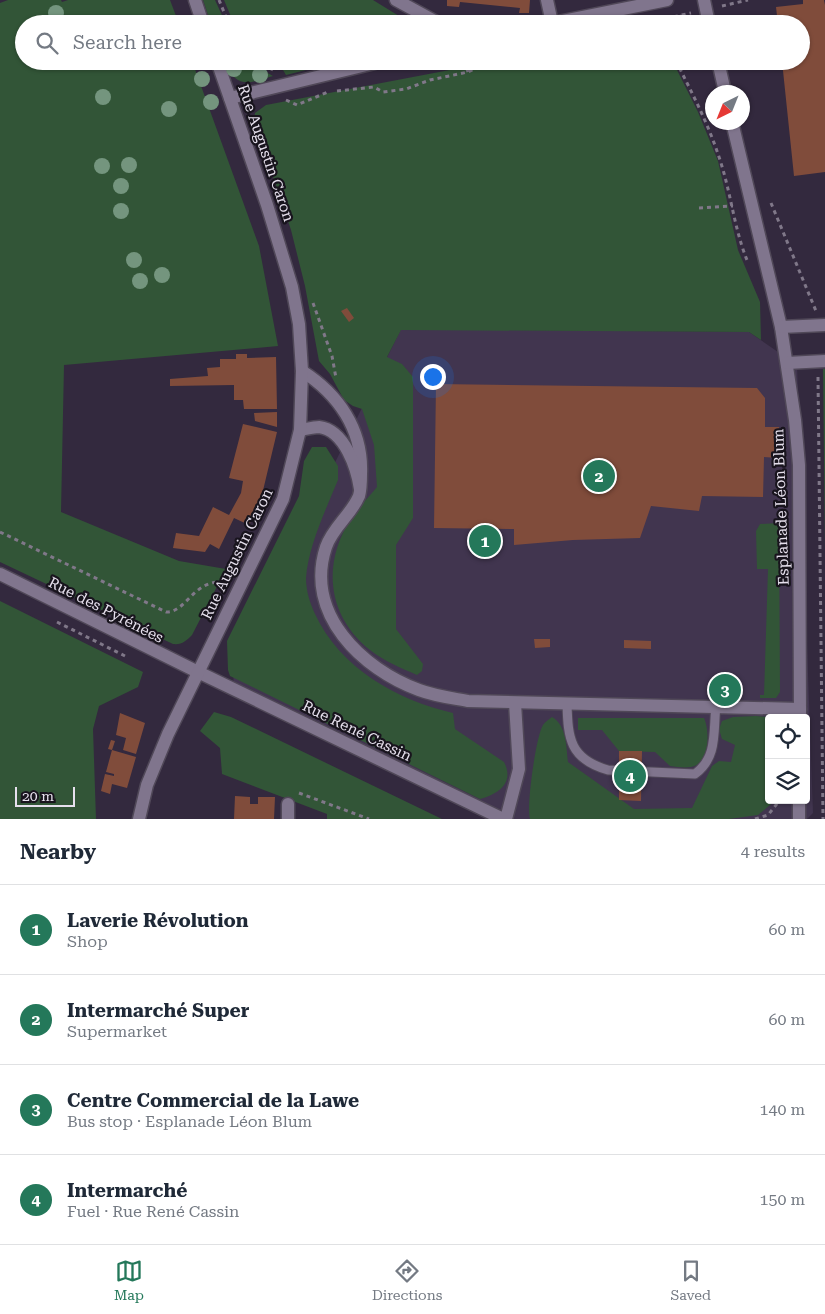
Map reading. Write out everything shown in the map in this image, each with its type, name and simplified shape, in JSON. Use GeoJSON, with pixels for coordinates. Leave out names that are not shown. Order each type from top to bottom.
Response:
{"type":"FeatureCollection","features":[{"type":"Feature","properties":{"kind":"street"},"geometry":{"type":"LineString","coordinates":[[195,0],[200,15]]}},
{"type":"Feature","properties":{"kind":"street"},"geometry":{"type":"LineString","coordinates":[[396,0],[424,15]]}},
{"type":"Feature","properties":{"kind":"street"},"geometry":{"type":"LineString","coordinates":[[547,0],[549,15]]}},
{"type":"Feature","properties":{"kind":"street"},"geometry":{"type":"LineString","coordinates":[[591,15],[667,0]]}},
{"type":"Feature","properties":{"kind":"street"},"geometry":{"type":"LineString","coordinates":[[704,0],[708,15]]}},
{"type":"Feature","properties":{"kind":"street","name":"Rue Augustin Caron"},"geometry":{"type":"LineString","coordinates":[[139,819],[147,785],[198,672],[283,499],[300,430],[302,371],[299,324],[282,250],[219,70]]}},
{"type":"Feature","properties":{"kind":"street"},"geometry":{"type":"LineString","coordinates":[[230,98],[346,70]]}},
{"type":"Feature","properties":{"kind":"street"},"geometry":{"type":"LineString","coordinates":[[720,70],[723,85]]}},
{"type":"Feature","properties":{"kind":"street","name":"Esplanade Léon Blum"},"geometry":{"type":"LineString","coordinates":[[734,130],[781,327],[799,464],[800,713]]}},
{"type":"Feature","properties":{"kind":"street"},"geometry":{"type":"LineString","coordinates":[[781,327],[821,326]]}},
{"type":"Feature","properties":{"kind":"street"},"geometry":{"type":"LineString","coordinates":[[787,363],[821,361]]}},
{"type":"Feature","properties":{"kind":"street"},"geometry":{"type":"LineString","coordinates":[[302,371],[327,390],[348,415],[360,445],[362,456],[360,489],[355,503],[329,539],[322,561],[325,601],[336,628],[353,650],[376,669],[420,690],[468,701],[716,705],[800,713]]}},
{"type":"Feature","properties":{"kind":"street"},"geometry":{"type":"LineString","coordinates":[[300,430],[319,427],[336,436],[354,462],[360,489]]}},
{"type":"Feature","properties":{"kind":"street","name":"Rue des Pyrénées"},"geometry":{"type":"LineString","coordinates":[[0,574],[198,672]]}},
{"type":"Feature","properties":{"kind":"street","name":"Rue René Cassin"},"geometry":{"type":"LineString","coordinates":[[198,672],[504,819]]}},
{"type":"Feature","properties":{"kind":"street"},"geometry":{"type":"LineString","coordinates":[[504,819],[519,769],[515,703]]}},
{"type":"Feature","properties":{"kind":"street"},"geometry":{"type":"LineString","coordinates":[[288,804],[288,819]]}},
{"type":"Feature","properties":{"kind":"street"},"geometry":{"type":"LineString","coordinates":[[799,804],[799,819]]}},
{"type":"Feature","properties":{"kind":"lane"},"geometry":{"type":"LineString","coordinates":[[567,704],[569,742],[577,754],[596,767],[608,770],[695,774],[705,766],[711,755],[716,705]]}},
{"type":"Feature","properties":{"kind":"path"},"geometry":{"type":"LineString","coordinates":[[218,0],[226,15]]}},
{"type":"Feature","properties":{"kind":"path"},"geometry":{"type":"LineString","coordinates":[[273,70],[277,72]]}},
{"type":"Feature","properties":{"kind":"path"},"geometry":{"type":"LineString","coordinates":[[374,87],[383,92],[406,89],[430,80],[472,70]]}},
{"type":"Feature","properties":{"kind":"path"},"geometry":{"type":"LineString","coordinates":[[680,70],[703,115],[720,160],[741,244],[748,262]]}},
{"type":"Feature","properties":{"kind":"path"},"geometry":{"type":"LineString","coordinates":[[771,203],[821,326]]}},
{"type":"Feature","properties":{"kind":"path"},"geometry":{"type":"LineString","coordinates":[[699,208],[733,206]]}},
{"type":"Feature","properties":{"kind":"path"},"geometry":{"type":"LineString","coordinates":[[315,308],[332,356],[338,404]]}},
{"type":"Feature","properties":{"kind":"path"},"geometry":{"type":"LineString","coordinates":[[821,361],[823,819]]}},
{"type":"Feature","properties":{"kind":"path"},"geometry":{"type":"LineString","coordinates":[[0,532],[166,612],[176,610],[204,584],[223,582]]}},
{"type":"Feature","properties":{"kind":"path"},"geometry":{"type":"LineString","coordinates":[[288,804],[290,790],[369,819]]}},
{"type":"Feature","properties":{"kind":"path"},"geometry":{"type":"LineString","coordinates":[[755,819],[768,815],[777,804]]}},
{"type":"Feature","properties":{"kind":"shaded area"},"geometry":{"type":"Polygon","coordinates":[[[401,329],[749,332],[797,365],[809,714],[765,714],[765,804],[810,804],[810,729],[813,813],[807,819],[503,819],[233,690],[234,667],[401,329]]]}},
{"type":"Feature","properties":{"kind":"green space"},"geometry":{"type":"Polygon","coordinates":[[[8,0],[61,0],[62,2],[68,0],[170,0],[176,15],[15,15],[15,70],[195,70],[259,246],[278,346],[64,365],[61,512],[179,561],[226,569],[192,635],[186,641],[179,644],[173,644],[0,562],[0,3],[8,0]]]}},
{"type":"Feature","properties":{"kind":"green space"},"geometry":{"type":"Polygon","coordinates":[[[203,0],[215,0],[222,15],[208,15],[203,0]]]}},
{"type":"Feature","properties":{"kind":"green space"},"geometry":{"type":"Polygon","coordinates":[[[224,0],[373,0],[397,15],[230,15],[224,0]]]}},
{"type":"Feature","properties":{"kind":"green space"},"geometry":{"type":"Polygon","coordinates":[[[229,70],[262,70],[273,76],[250,82],[244,82],[234,77],[229,70]]]}},
{"type":"Feature","properties":{"kind":"green space"},"geometry":{"type":"Polygon","coordinates":[[[283,70],[306,70],[286,75],[283,70]]]}},
{"type":"Feature","properties":{"kind":"green space"},"geometry":{"type":"Polygon","coordinates":[[[450,70],[677,70],[698,112],[718,161],[738,250],[760,302],[761,340],[749,332],[401,330],[387,357],[402,364],[413,377],[413,518],[396,545],[396,629],[423,664],[422,671],[417,675],[387,661],[370,650],[355,636],[344,621],[337,604],[333,587],[336,552],[342,534],[352,517],[377,487],[374,445],[362,409],[344,400],[330,374],[319,361],[305,286],[291,230],[254,120],[255,113],[266,105],[450,70]]]}},
{"type":"Feature","properties":{"kind":"green space"},"geometry":{"type":"Polygon","coordinates":[[[823,369],[825,369],[825,551],[823,369]]]}},
{"type":"Feature","properties":{"kind":"green space"},"geometry":{"type":"Polygon","coordinates":[[[312,447],[326,447],[338,466],[338,480],[318,528],[307,566],[307,588],[315,614],[339,650],[355,666],[372,679],[411,700],[453,713],[455,729],[504,762],[507,769],[506,782],[493,794],[480,799],[230,676],[227,641],[299,496],[304,461],[312,447]]]}},
{"type":"Feature","properties":{"kind":"green space"},"geometry":{"type":"Polygon","coordinates":[[[779,523],[780,692],[776,698],[760,698],[760,695],[764,695],[768,569],[757,569],[756,531],[760,524],[779,523]]]}},
{"type":"Feature","properties":{"kind":"green space"},"geometry":{"type":"Polygon","coordinates":[[[0,601],[143,672],[138,687],[99,706],[93,729],[96,819],[0,819],[0,601]]]}},
{"type":"Feature","properties":{"kind":"green space"},"geometry":{"type":"Polygon","coordinates":[[[214,712],[231,717],[442,819],[327,819],[327,814],[222,774],[220,748],[200,731],[214,712]]]}},
{"type":"Feature","properties":{"kind":"green space"},"geometry":{"type":"Polygon","coordinates":[[[552,717],[561,726],[563,731],[568,762],[634,809],[692,808],[712,766],[719,761],[731,762],[735,745],[722,739],[719,729],[722,721],[733,717],[765,717],[765,804],[771,804],[758,815],[729,819],[530,819],[529,801],[537,743],[543,725],[552,717]]]}},
{"type":"Feature","properties":{"kind":"green space"},"geometry":{"type":"Polygon","coordinates":[[[578,718],[704,718],[708,738],[705,754],[697,765],[691,767],[670,766],[655,752],[619,751],[602,730],[578,730],[578,718]]]}},
{"type":"Feature","properties":{"kind":"building"},"geometry":{"type":"Polygon","coordinates":[[[447,0],[530,0],[529,13],[519,13],[520,8],[460,2],[459,7],[447,6],[447,0]]]}},
{"type":"Feature","properties":{"kind":"building"},"geometry":{"type":"Polygon","coordinates":[[[803,0],[824,0],[825,5],[825,172],[794,176],[783,70],[810,70],[810,15],[777,15],[776,7],[803,4],[803,0]]]}},
{"type":"Feature","properties":{"kind":"building"},"geometry":{"type":"Polygon","coordinates":[[[347,308],[354,318],[349,322],[341,311],[347,308]]]}},
{"type":"Feature","properties":{"kind":"building"},"geometry":{"type":"Polygon","coordinates":[[[236,354],[247,354],[247,358],[276,357],[277,409],[244,409],[243,400],[234,400],[234,385],[170,386],[170,379],[208,376],[207,368],[220,367],[220,359],[236,359],[236,354]]]}},
{"type":"Feature","properties":{"kind":"building"},"geometry":{"type":"Polygon","coordinates":[[[436,384],[757,388],[765,398],[765,427],[779,427],[778,458],[764,457],[763,497],[702,496],[699,511],[651,506],[640,538],[573,540],[514,545],[514,529],[434,528],[436,384]]]}},
{"type":"Feature","properties":{"kind":"building"},"geometry":{"type":"Polygon","coordinates":[[[277,412],[277,427],[255,421],[254,413],[277,412]]]}},
{"type":"Feature","properties":{"kind":"building"},"geometry":{"type":"Polygon","coordinates":[[[243,424],[277,432],[260,503],[249,525],[234,518],[219,549],[210,544],[205,552],[173,548],[176,533],[199,536],[213,507],[229,515],[241,493],[243,481],[229,478],[243,424]]]}},
{"type":"Feature","properties":{"kind":"building"},"geometry":{"type":"Polygon","coordinates":[[[534,639],[550,639],[550,647],[535,648],[534,639]]]}},
{"type":"Feature","properties":{"kind":"building"},"geometry":{"type":"Polygon","coordinates":[[[624,640],[651,641],[651,649],[624,648],[624,640]]]}},
{"type":"Feature","properties":{"kind":"building"},"geometry":{"type":"Polygon","coordinates":[[[719,687],[731,687],[731,693],[719,693],[719,687]]]}},
{"type":"Feature","properties":{"kind":"building"},"geometry":{"type":"Polygon","coordinates":[[[120,713],[145,723],[136,754],[123,750],[126,738],[116,735],[120,713]]]}},
{"type":"Feature","properties":{"kind":"building"},"geometry":{"type":"Polygon","coordinates":[[[111,740],[115,741],[112,750],[108,749],[111,740]]]}},
{"type":"Feature","properties":{"kind":"building"},"geometry":{"type":"Polygon","coordinates":[[[112,750],[136,757],[127,788],[112,784],[110,794],[101,791],[105,774],[114,776],[114,774],[106,772],[112,750]]]}},
{"type":"Feature","properties":{"kind":"building"},"geometry":{"type":"Polygon","coordinates":[[[619,751],[642,751],[641,801],[619,800],[619,751]]]}},
{"type":"Feature","properties":{"kind":"building"},"geometry":{"type":"Polygon","coordinates":[[[235,796],[250,797],[250,804],[258,804],[258,797],[275,797],[274,819],[234,819],[235,796]]]}},
{"type":"Feature","properties":{"kind":"place","name":"Intermarché Super"},"geometry":{"type":"Point","coordinates":[599,476]}},
{"type":"Feature","properties":{"kind":"place","name":"Laverie Révolution"},"geometry":{"type":"Point","coordinates":[485,541]}},
{"type":"Feature","properties":{"kind":"place","name":"Centre Commercial de la Lawe"},"geometry":{"type":"Point","coordinates":[725,690]}},
{"type":"Feature","properties":{"kind":"place","name":"Intermarché"},"geometry":{"type":"Point","coordinates":[630,776]}}]}
